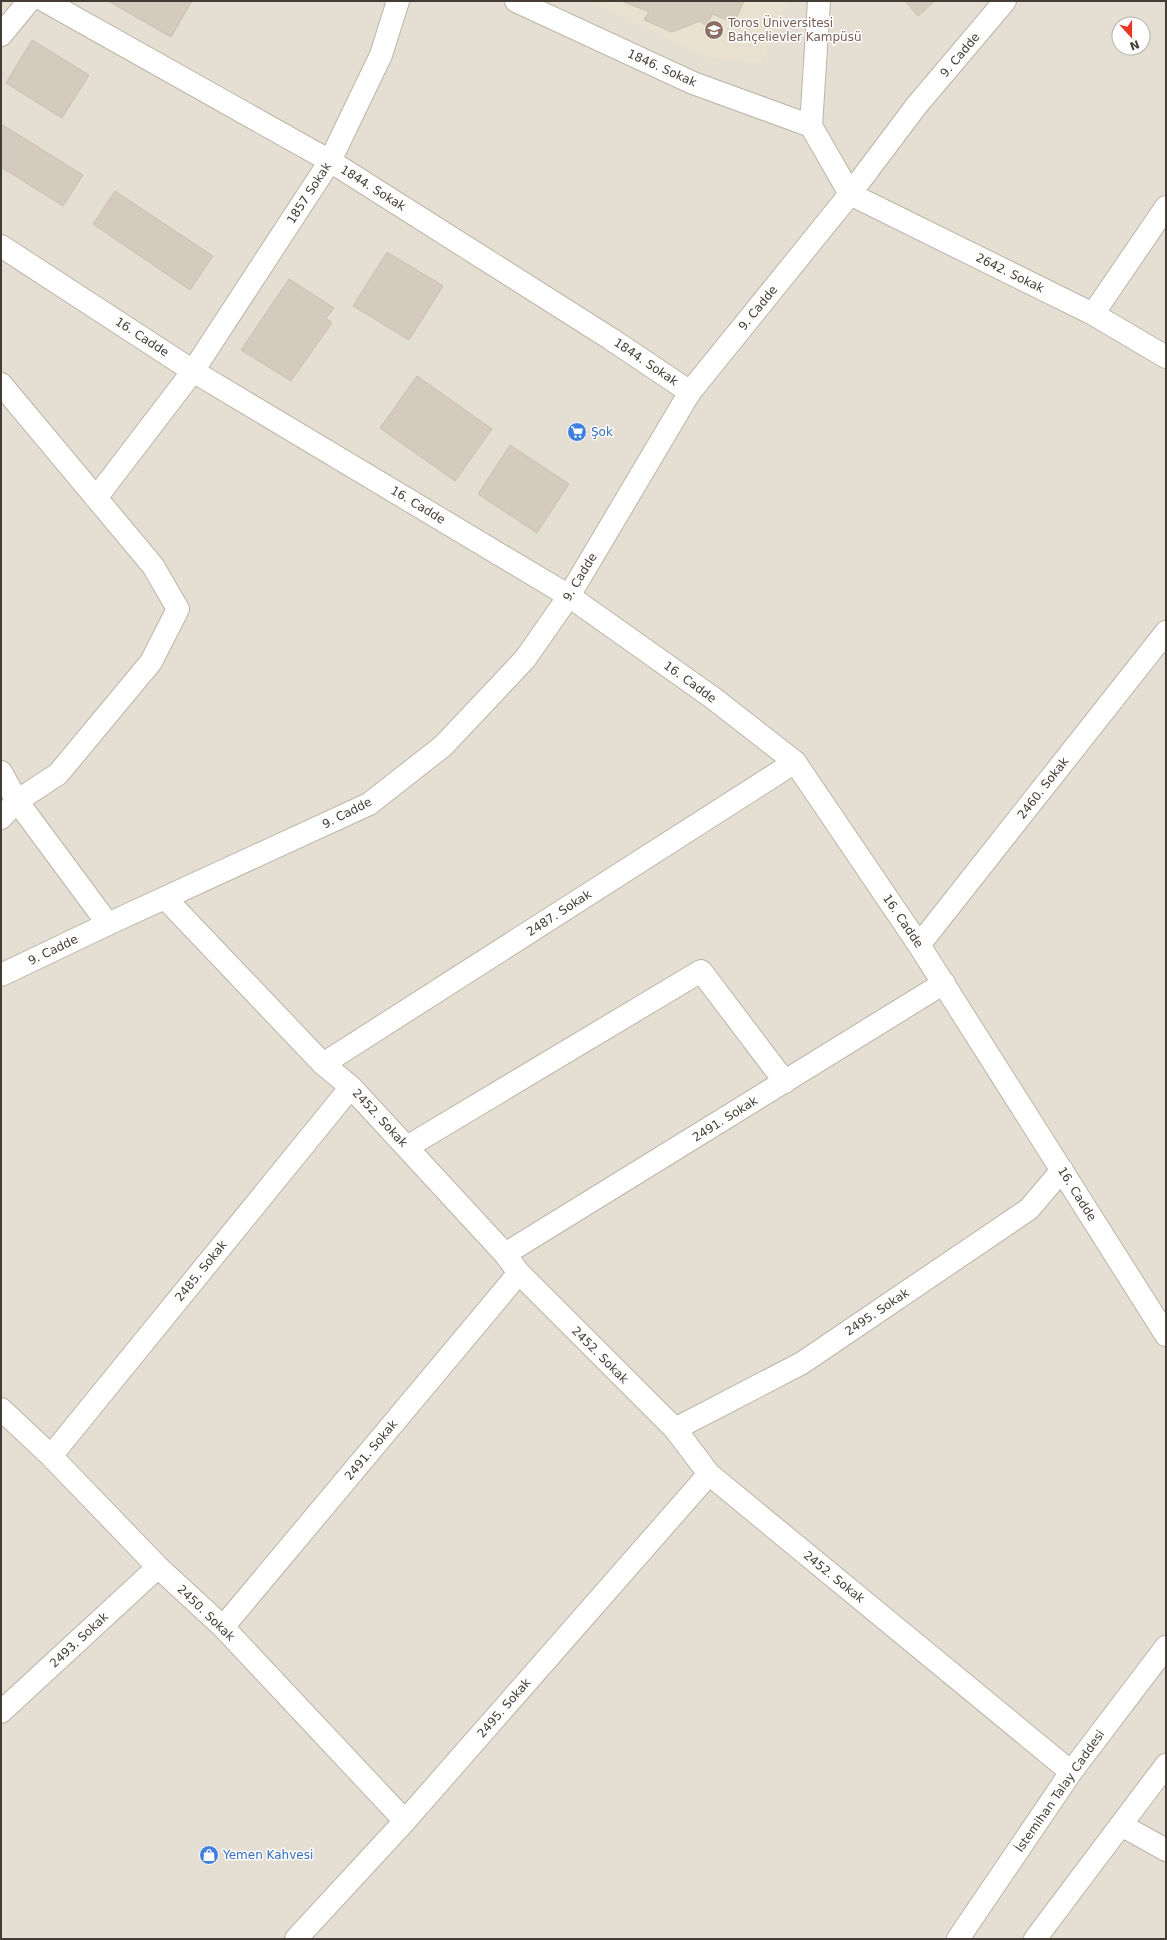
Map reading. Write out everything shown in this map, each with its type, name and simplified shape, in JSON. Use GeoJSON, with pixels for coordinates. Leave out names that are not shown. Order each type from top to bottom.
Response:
{"type":"FeatureCollection","features":[{"type":"Feature","properties":{"kind":"street"},"geometry":{"type":"LineString","coordinates":[[1,35],[29,1]]}},
{"type":"Feature","properties":{"kind":"street","name":"1844. Sokak"},"geometry":{"type":"LineString","coordinates":[[45,1],[330,161],[611,339],[690,392]]}},
{"type":"Feature","properties":{"kind":"street","name":"1857 Sokak"},"geometry":{"type":"LineString","coordinates":[[96,498],[193,371],[330,161],[381,55],[398,1]]}},
{"type":"Feature","properties":{"kind":"street","name":"1846. Sokak"},"geometry":{"type":"LineString","coordinates":[[516,1],[693,83],[811,126]]}},
{"type":"Feature","properties":{"kind":"street"},"geometry":{"type":"LineString","coordinates":[[819,1],[811,126],[850,194]]}},
{"type":"Feature","properties":{"kind":"street","name":"9. Cadde"},"geometry":{"type":"LineString","coordinates":[[1,975],[369,804],[443,746],[525,659],[569,596],[690,392],[850,194],[917,105],[1005,1]]}},
{"type":"Feature","properties":{"kind":"street","name":"2642. Sokak"},"geometry":{"type":"LineString","coordinates":[[850,194],[1093,314],[1166,357]]}},
{"type":"Feature","properties":{"kind":"street"},"geometry":{"type":"LineString","coordinates":[[1093,314],[1166,207]]}},
{"type":"Feature","properties":{"kind":"street","name":"16. Cadde"},"geometry":{"type":"LineString","coordinates":[[1,246],[193,371],[569,596],[713,698],[795,762],[944,983],[1166,1335]]}},
{"type":"Feature","properties":{"kind":"street"},"geometry":{"type":"LineString","coordinates":[[1,384],[153,566],[178,609],[150,662],[58,774],[17,801],[1,818]]}},
{"type":"Feature","properties":{"kind":"street","name":"2460. Sokak"},"geometry":{"type":"LineString","coordinates":[[919,945],[1166,632]]}},
{"type":"Feature","properties":{"kind":"street","name":"2487. Sokak"},"geometry":{"type":"LineString","coordinates":[[323,1064],[795,762]]}},
{"type":"Feature","properties":{"kind":"street"},"geometry":{"type":"LineString","coordinates":[[1,772],[17,801],[108,924]]}},
{"type":"Feature","properties":{"kind":"street","name":"2452. Sokak"},"geometry":{"type":"LineString","coordinates":[[166,898],[323,1064],[351,1087],[505,1254],[519,1273],[675,1429],[709,1474],[1071,1772]]}},
{"type":"Feature","properties":{"kind":"street"},"geometry":{"type":"LineString","coordinates":[[407,1147],[701,972],[784,1082]]}},
{"type":"Feature","properties":{"kind":"street","name":"2491. Sokak"},"geometry":{"type":"LineString","coordinates":[[505,1254],[944,983]]}},
{"type":"Feature","properties":{"kind":"street","name":"2485. Sokak"},"geometry":{"type":"LineString","coordinates":[[51,1456],[351,1087]]}},
{"type":"Feature","properties":{"kind":"street","name":"2495. Sokak"},"geometry":{"type":"LineString","coordinates":[[675,1429],[802,1363],[1029,1210],[1062,1170]]}},
{"type":"Feature","properties":{"kind":"street","name":"2491. Sokak"},"geometry":{"type":"LineString","coordinates":[[223,1627],[519,1273]]}},
{"type":"Feature","properties":{"kind":"street","name":"2450. Sokak"},"geometry":{"type":"LineString","coordinates":[[1,1409],[51,1456],[158,1567],[223,1627],[405,1821]]}},
{"type":"Feature","properties":{"kind":"street","name":"2495. Sokak"},"geometry":{"type":"LineString","coordinates":[[296,1939],[405,1821],[709,1474]]}},
{"type":"Feature","properties":{"kind":"street","name":"2493. Sokak"},"geometry":{"type":"LineString","coordinates":[[1,1712],[158,1567]]}},
{"type":"Feature","properties":{"kind":"street","name":"İstemihan Talay Caddesi"},"geometry":{"type":"LineString","coordinates":[[958,1939],[1071,1772],[1166,1647]]}},
{"type":"Feature","properties":{"kind":"street"},"geometry":{"type":"LineString","coordinates":[[1035,1939],[1166,1765]]}},
{"type":"Feature","properties":{"kind":"street"},"geometry":{"type":"LineString","coordinates":[[1121,1825],[1166,1850]]}},
{"type":"Feature","properties":{"kind":"shaded area"},"geometry":{"type":"Polygon","coordinates":[[[1,1],[1166,1],[1166,1939],[1,1939],[1,1]]]}},
{"type":"Feature","properties":{"kind":"shaded area","name":"Toros Üniversitesi Bahçelievler Kampüsü"},"geometry":{"type":"Polygon","coordinates":[[[588,1],[789,1],[761,63],[709,58],[588,1]]]}},
{"type":"Feature","properties":{"kind":"building"},"geometry":{"type":"Polygon","coordinates":[[[108,1],[192,1],[171,37],[108,1]]]}},
{"type":"Feature","properties":{"kind":"building"},"geometry":{"type":"Polygon","coordinates":[[[622,1],[744,1],[734,23],[712,14],[707,27],[700,21],[672,32],[644,20],[649,12],[622,1]]]}},
{"type":"Feature","properties":{"kind":"building"},"geometry":{"type":"Polygon","coordinates":[[[905,1],[935,1],[918,16],[905,1]]]}},
{"type":"Feature","properties":{"kind":"building"},"geometry":{"type":"Polygon","coordinates":[[[32,40],[89,75],[62,118],[6,83],[32,40]]]}},
{"type":"Feature","properties":{"kind":"building"},"geometry":{"type":"Polygon","coordinates":[[[1,124],[83,175],[63,206],[1,167],[1,124]]]}},
{"type":"Feature","properties":{"kind":"building"},"geometry":{"type":"Polygon","coordinates":[[[115,191],[213,256],[190,290],[93,224],[115,191]]]}},
{"type":"Feature","properties":{"kind":"building"},"geometry":{"type":"Polygon","coordinates":[[[387,252],[443,286],[409,340],[353,306],[387,252]]]}},
{"type":"Feature","properties":{"kind":"building"},"geometry":{"type":"Polygon","coordinates":[[[289,279],[334,308],[326,318],[332,323],[291,381],[241,350],[289,279]]]}},
{"type":"Feature","properties":{"kind":"building"},"geometry":{"type":"Polygon","coordinates":[[[417,376],[492,429],[455,481],[380,428],[417,376]]]}},
{"type":"Feature","properties":{"kind":"building"},"geometry":{"type":"Polygon","coordinates":[[[510,445],[569,484],[537,533],[478,494],[510,445]]]}},
{"type":"Feature","properties":{"kind":"place","name":"Toros Üniversitesi Bahçelievler Kampüsü"},"geometry":{"type":"Point","coordinates":[714,30]}},
{"type":"Feature","properties":{"kind":"place","name":"Şok"},"geometry":{"type":"Point","coordinates":[577,432]}},
{"type":"Feature","properties":{"kind":"place","name":"Yemen Kahvesi"},"geometry":{"type":"Point","coordinates":[209,1855]}}]}
